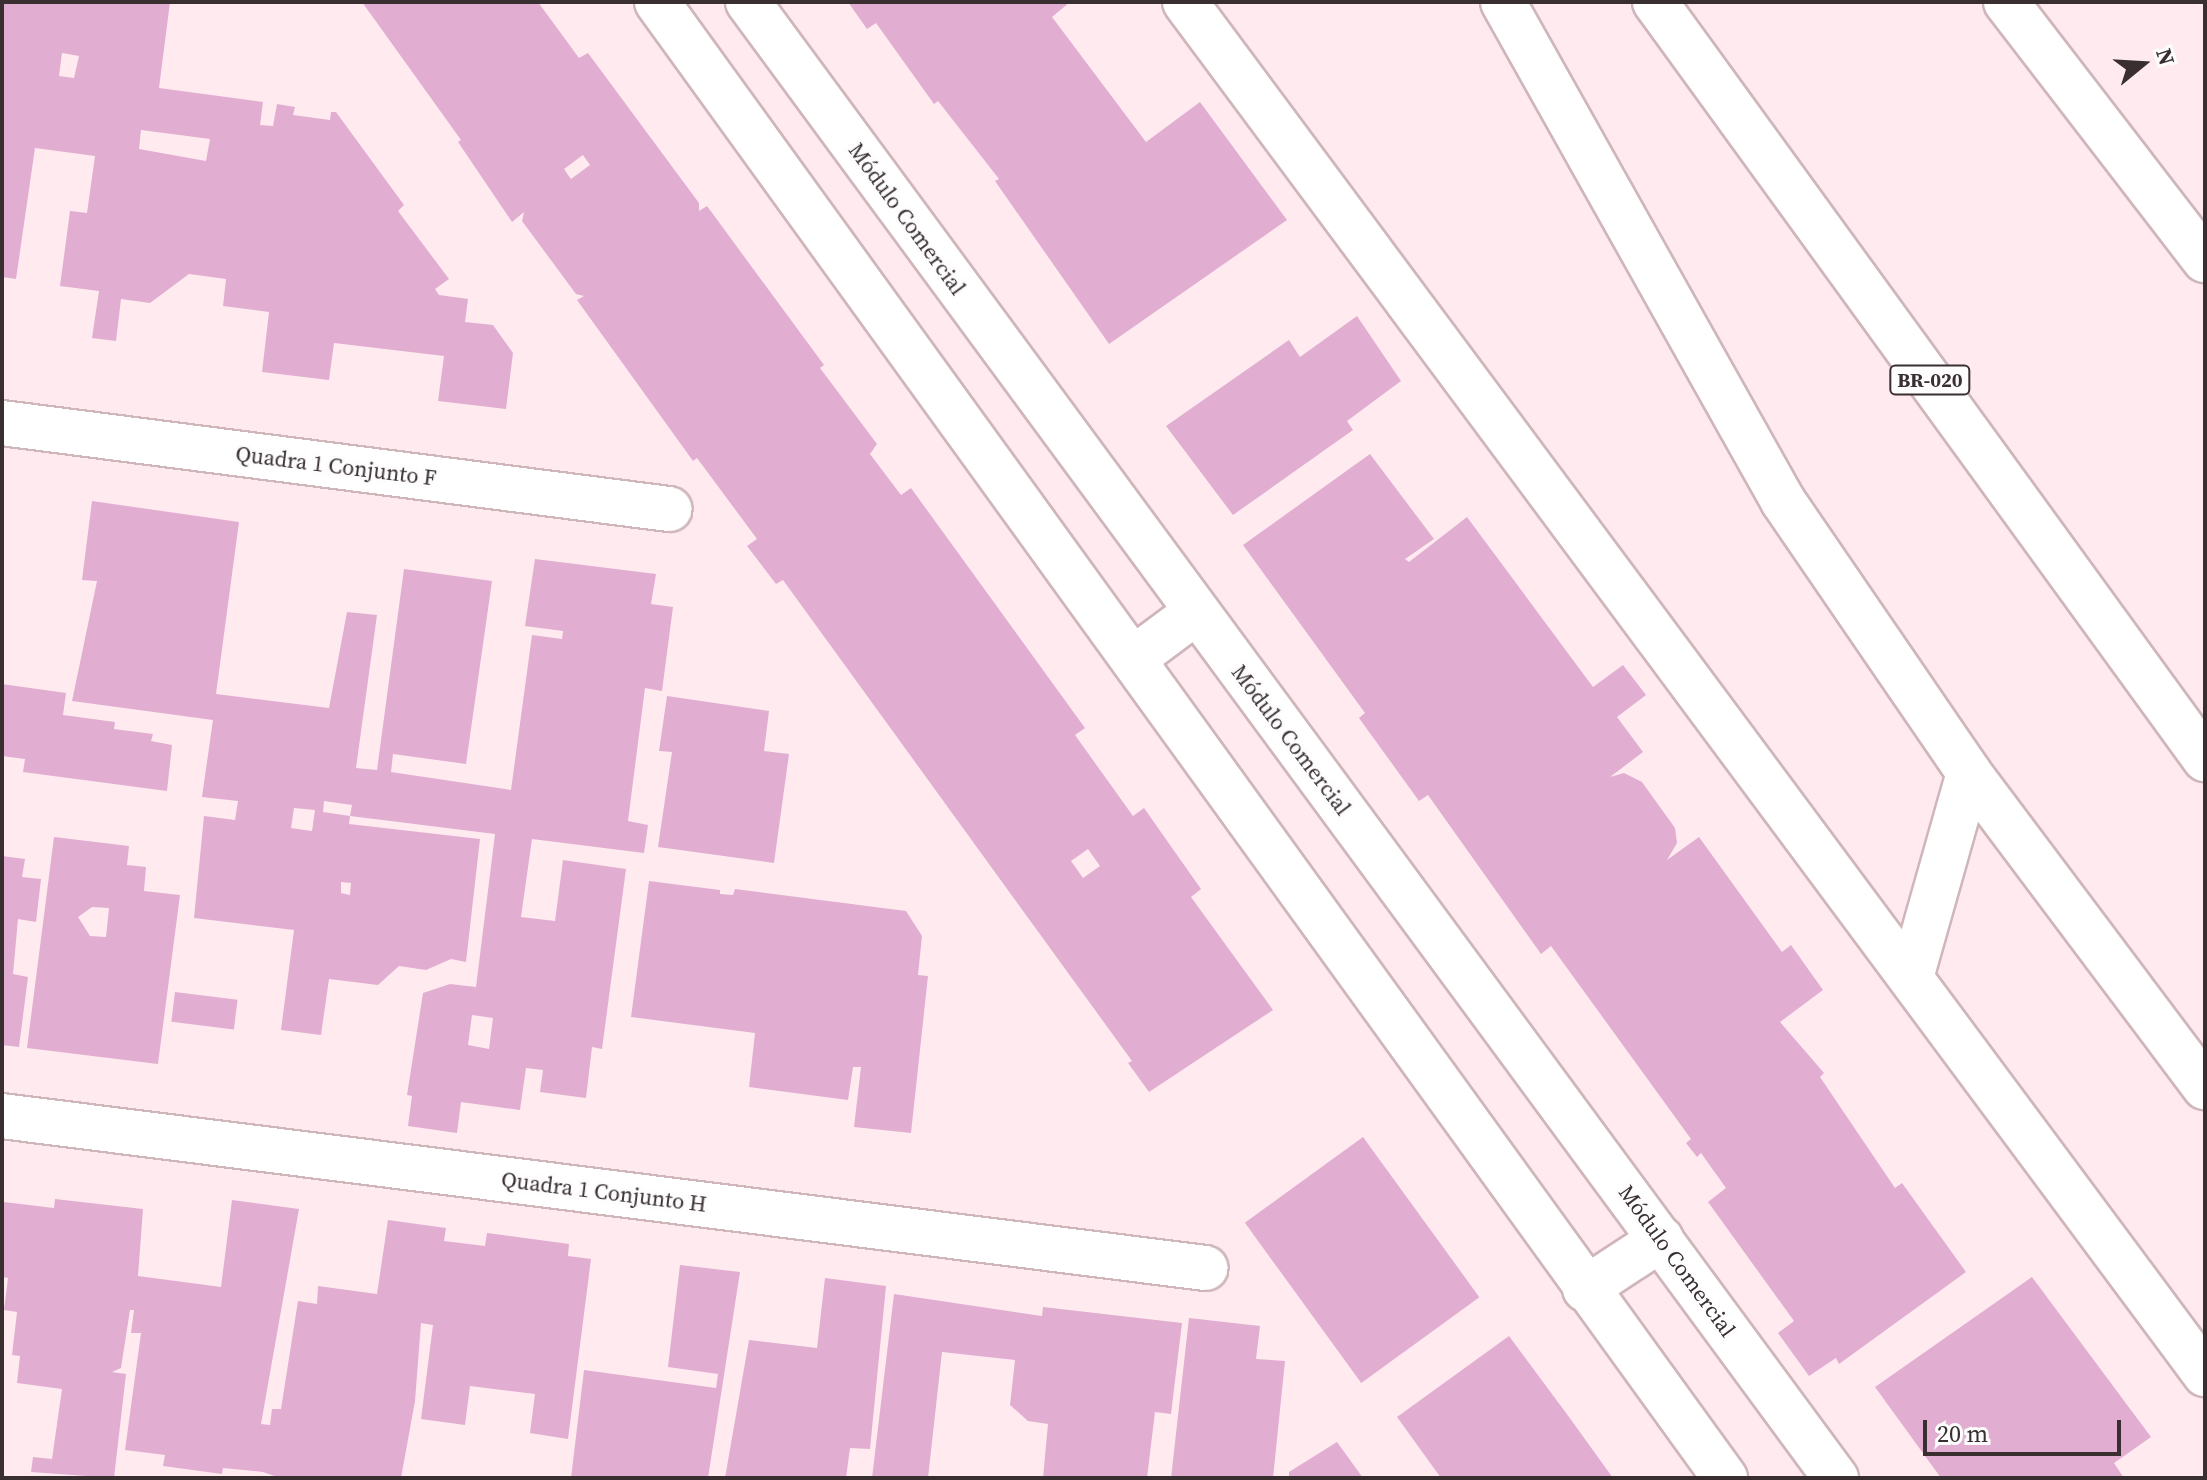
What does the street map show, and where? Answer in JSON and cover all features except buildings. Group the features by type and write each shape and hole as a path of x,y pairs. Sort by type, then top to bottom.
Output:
{"main road":[{"path":"657,2 1585,1289 1725,1478"},
{"name":"Módulo Comercial","path":"748,2 1836,1478"},
{"path":"1185,2 1912,974 2205,1374"},
{"path":"1503,2 1783,501 1969,773 2205,1087"},
{"name":"BR-020","path":"1655,2 2205,759"},
{"path":"2006,2 2205,260"},
{"name":"Quadra 1 Conjunto F","path":"2,423 669,509"},
{"path":"1133,659 1196,612"},
{"path":"1912,974 1969,773"},
{"name":"Quadra 1 Conjunto H","path":"2,1116 1205,1268"},
{"path":"1585,1289 1661,1239"}]}
